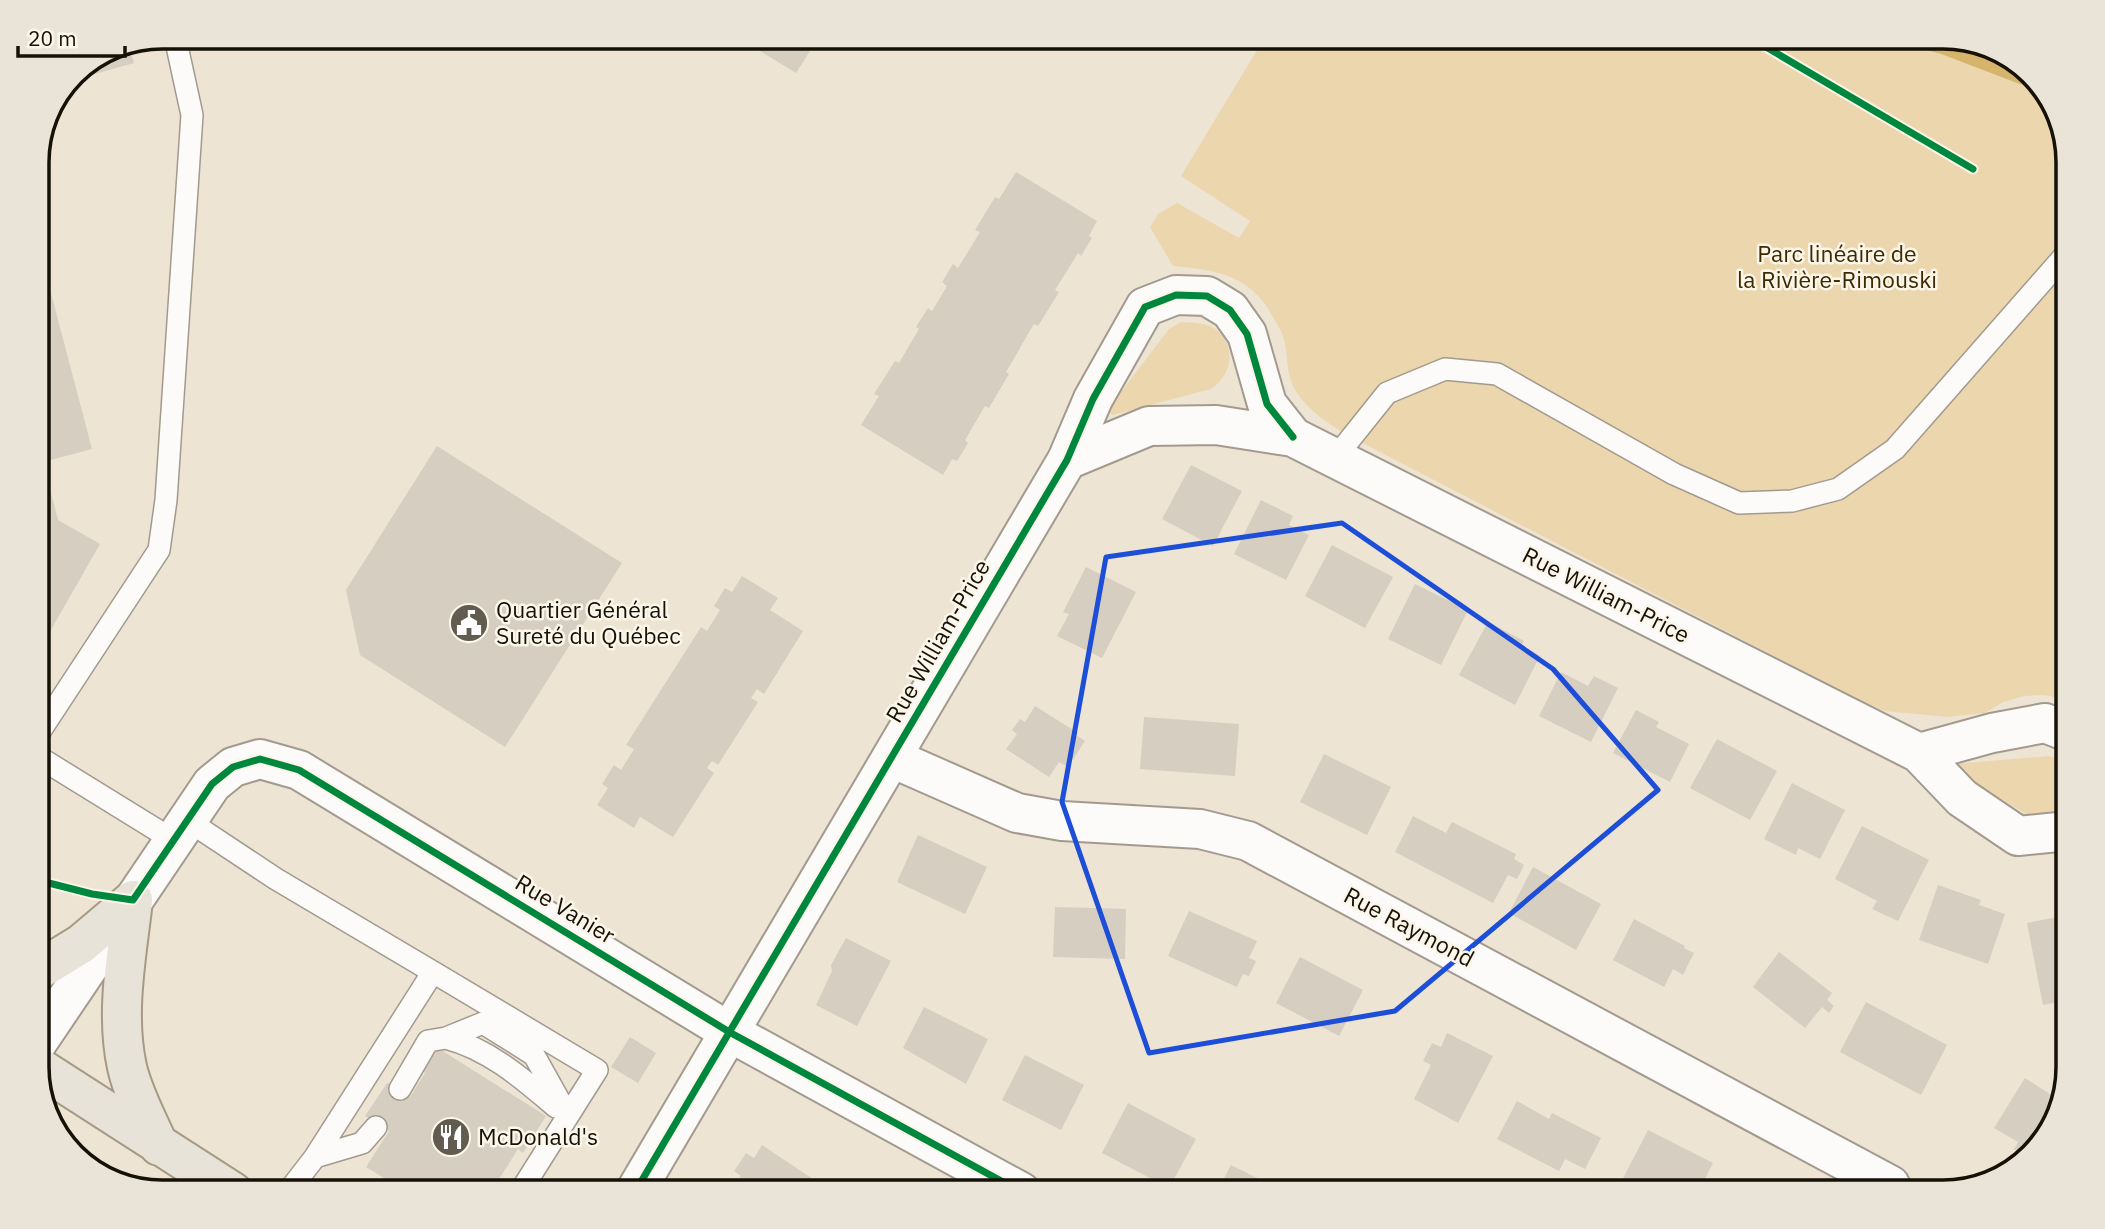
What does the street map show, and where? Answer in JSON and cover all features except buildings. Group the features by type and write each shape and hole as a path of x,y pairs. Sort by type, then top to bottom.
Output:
{"main road":[{"path":"49,964 81,944 133,900"},
{"path":"133,900 121,1033 127,1068 159,1146"},
{"path":"49,1074 214,1180"}],"street":[{"name":"Rue William-Price","path":"642,1180 1067,460 1093,398 1145,307 1176,295 1207,296 1230,310 1247,334 1267,404 1293,437"},
{"name":"Rue William-Price","path":"1067,460 1149,426 1216,425 1293,437 1919,753 1962,798 2018,836 2056,832"},
{"path":"1919,753 1992,733 2045,723 2056,728"},
{"name":"Rue Raymond","path":"892,758 1017,813 1062,821 1200,830 1248,841 1881,1180"},
{"name":"Rue Vanier","path":"49,1026 212,784 233,767 260,759 299,770 731,1033 999,1180"}],"lane":[{"path":"49,718 159,550 166,500 192,115 178,49"},
{"path":"1335,458 1387,393 1445,369 1497,374 1674,474 1740,503 1792,501 1838,489 1895,449 2056,266"},
{"path":"49,762 276,879 597,1070 528,1180"},
{"path":"297,1180 315,1157 433,972"},
{"path":"400,1089 428,1041 446,1038 483,1023 534,1055 568,1116"},
{"path":"315,1157 362,1143 376,1127"}],"highlighted area":[{"path":"1342,523 1553,669 1658,790 1395,1011 1149,1053 1062,802 1106,557"}],"green space":[{"name":"Parc linéaire de la Rivière-Rimouski","path":"1258,49 1922,49 2027,87 2037,99 2050,126 2056,155 2056,698 2024,696 2003,702 1985,713 1948,717 1885,711 1347,435 1320,417 1302,400 1289,373 1283,336 1264,303 1254,292 1231,277 1173,266 1150,227 1158,214 1177,203 1239,238 1250,221 1181,176"},
{"path":"1181,322 1206,325 1221,335 1229,351 1228,368 1224,376 1211,389 1112,415 1108,409 1169,329"},
{"path":"2049,756 2056,758 2056,811 2050,815 2030,816 1942,765"}],"shaded area":[{"path":"1922,49 1958,50 1986,58 2012,72 2027,87"}],"cycle path":[{"path":"1769,49 1973,169"},
{"path":"642,1180 1067,460 1093,399 1145,307 1176,295 1207,296 1230,310 1247,334 1267,404 1293,437"},
{"path":"49,883 92,894 133,900 212,784 233,767 260,759 299,770 731,1033 999,1180"}],"place":[{"name":"Quartier Général Sureté du Québec","path":"469,623"},
{"name":"McDonald's","path":"451,1137"}]}
